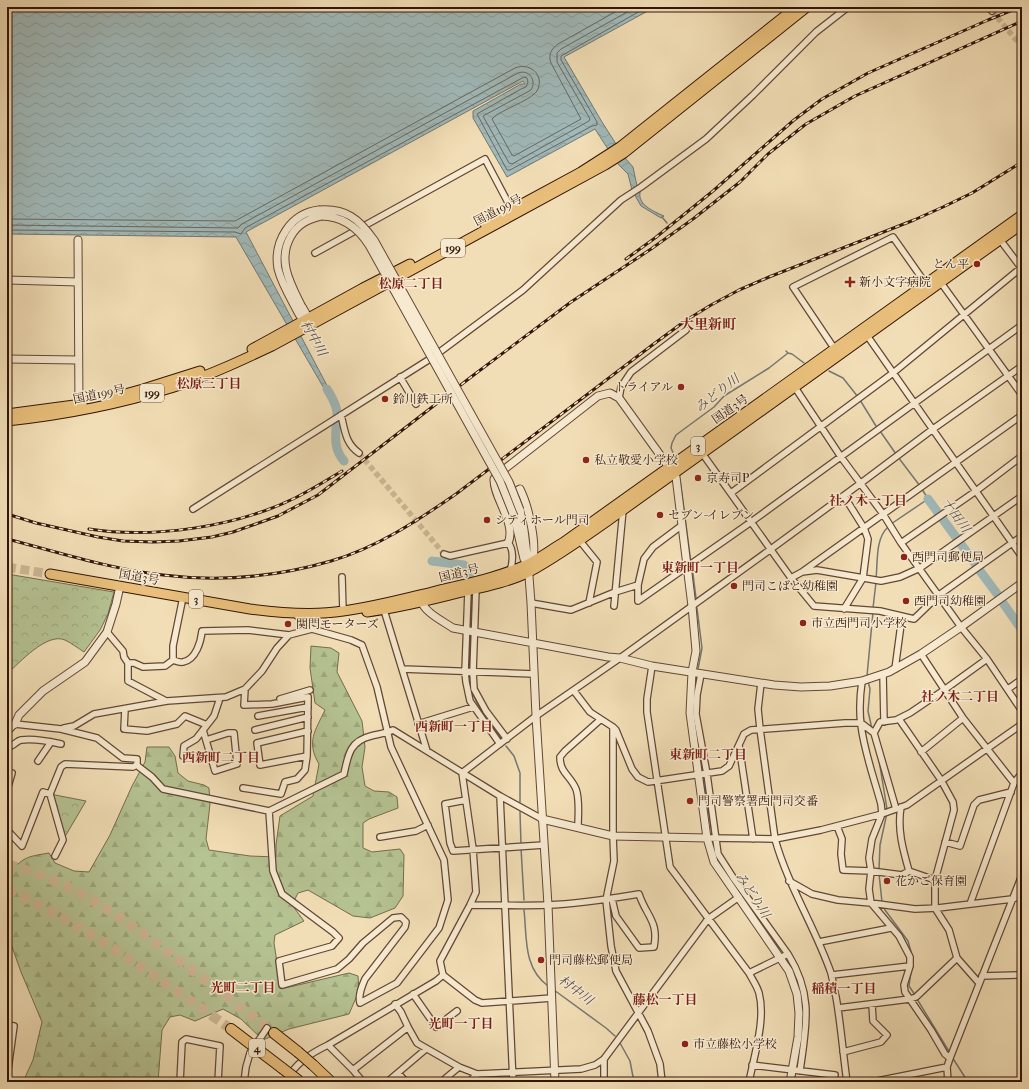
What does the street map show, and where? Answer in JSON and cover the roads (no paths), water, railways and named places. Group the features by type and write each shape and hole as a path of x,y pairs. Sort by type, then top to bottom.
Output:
{"highway":[{"name":"国道199号","path":"622,150 796,7"},
{"name":"国道199号","path":"7,420 35,418 79,408 105,399 143,389 235,357 286,334 603,163 622,150 807,7"},
{"name":"国道3号","path":"998,237 1022,215"},
{"name":"国道3号","path":"50,574 250,609 295,613 343,611 472,590 500,582 529,565 672,469 998,237 1022,224"},
{"name":"国道3号","path":"865,332 926,284 939,279"},
{"name":"国道3号","path":"343,611 359,613 384,610 529,565 580,541 623,510 672,469 702,453 792,384"},
{"name":"国道199号","path":"7,414 79,408"},
{"name":"4","path":"231,1029 299,1081"},
{"name":"4","path":"270,1030 298,1052 331,1082"}],"street":[{"path":"193,509 433,357 523,290 622,200 641,188 706,139 753,95 816,32 848,7"},
{"path":"315,253 484,159 513,212"},
{"path":"303,324 281,278 277,263 278,250 282,237 294,221 305,213 320,213 331,210 350,215 365,228 374,240 509,482 520,510 529,565 536,716 548,905 555,1082"},
{"path":"320,213 349,224 360,233 369,245 500,481 514,516 529,565"},
{"path":"837,352 793,287 893,237 926,284"},
{"path":"731,493 893,373 1022,268 998,237"},
{"path":"78,240 79,408"},
{"path":"939,279 1022,395"},
{"path":"7,280 78,282"},
{"path":"682,526 653,547 644,559 638,585 638,601 751,522 1022,325"},
{"path":"620,398 621,387 625,378 686,330"},
{"path":"865,332 1022,557"},
{"path":"7,359 78,360"},
{"path":"462,772 536,716 620,658 844,496 933,429 1022,366"},
{"path":"400,377 416,404"},
{"path":"792,384 841,457 883,514 901,543 987,659 1022,711"},
{"path":"510,571 512,557 511,547 508,542 510,538 509,530 494,479 497,475 598,396 610,393 620,398 672,469 676,477 696,651 692,672 690,713 698,774 711,838 718,854 734,879 788,954 799,976 804,991 806,1006 806,1030 800,1071"},
{"path":"341,415 351,448 359,453"},
{"path":"792,578 1022,415"},
{"path":"702,453 751,522 814,606 880,611 914,619 939,595 1022,536"},
{"path":"901,543 976,491 1022,456"},
{"path":"500,500 520,489 529,511 532,530 529,565"},
{"path":"844,496 864,528 868,539 863,578 844,608"},
{"path":"802,572 817,570 881,581 900,577 920,568 1022,496"},
{"path":"614,606 623,510"},
{"path":"580,541 597,562 589,603"},
{"path":"444,554 450,556 508,542"},
{"path":"342,577 343,611"},
{"path":"420,599 430,613 453,628 620,658 652,666 761,683 801,687 830,686 866,679 894,669 921,654 962,627 1022,583"},
{"path":"531,604 571,610 615,592 638,585"},
{"path":"7,732 15,724 19,715 43,691 85,662 107,632 120,586"},
{"path":"472,590 466,630 465,672 470,701 500,744"},
{"path":"472,590 474,689 479,699 507,739"},
{"path":"173,660 174,646 183,597"},
{"path":"384,610 427,751"},
{"path":"269,811 273,871 282,894 333,932 338,938 332,946 279,960 282,985 337,969 349,959 363,943 393,918 401,917 406,922 405,926 395,942 366,979 359,998 360,1002 397,983 439,928 448,900 444,860 391,747 377,687 362,645 351,640 312,629 295,613"},
{"path":"894,669 902,616"},
{"path":"128,663 134,663 143,667 165,666 173,660 183,662 192,658 201,639 202,631 248,630 289,635 312,629"},
{"path":"107,632 123,651 124,657 128,663 128,681 167,701"},
{"path":"61,729 74,726 94,714 167,701 226,697 245,689 262,671 277,648 289,635"},
{"path":"921,654 986,750 1014,783"},
{"path":"874,732 880,722 899,719 910,713 987,659"},
{"path":"652,666 647,699 647,712 670,867 708,920 749,973 758,992 761,1006 760,1028 749,1082"},
{"path":"402,669 534,674"},
{"path":"701,674 697,695 696,714 707,774 714,862 781,958 789,971 797,994 800,1013 798,1037 790,1082"},
{"path":"883,674 884,722"},
{"path":"866,679 860,706 861,723 863,739 881,804 882,814 872,839 869,858 871,871 869,889 871,903 899,936 910,957 910,966 904,985 905,992 931,1030 945,1054 950,1058"},
{"path":"1008,689 1022,679"},
{"path":"761,683 758,709 775,838 789,881 819,942 832,975 838,1008 847,1082"},
{"path":"243,788 281,794 285,782 297,779 305,770 308,731 308,697 265,704 244,705 245,689"},
{"path":"265,704 310,690"},
{"path":"574,690 590,712 616,730 632,769 638,777 648,782 722,771 729,766 744,734 751,730 861,723 874,732 899,808 899,820 904,852 909,871"},
{"path":"183,756 184,746 196,739 214,716 220,698"},
{"path":"258,716 308,706"},
{"path":"418,724 473,707"},
{"path":"125,709 124,729 146,731 177,724 185,716 205,728 215,771 237,764 234,733 228,733 206,740"},
{"path":"255,730 308,717"},
{"path":"921,752 963,718"},
{"path":"899,719 941,780 953,802 954,810 935,880 935,908 949,930 957,958 979,983"},
{"path":"578,827 576,791 570,778 563,772 560,764 560,756 600,720"},
{"path":"15,724 61,729 97,738 123,758 137,758 137,765 152,777 163,789 269,811 344,774 348,754 357,742 370,736 387,733 393,730 500,796 542,819 613,836 711,838 775,838 838,826 899,808 907,805 1022,724"},
{"path":"612,728 614,861 609,899 611,946 616,971 648,1031 660,1064 662,1082"},
{"path":"307,756 260,765 257,743 308,731"},
{"path":"7,748 10,748 19,740 37,739 61,744"},
{"path":"38,761 51,742"},
{"path":"739,743 753,838"},
{"path":"55,856 64,840 50,794 61,767 65,764 133,767 137,765"},
{"path":"462,772 473,849 476,892 440,961 442,975 475,1000 482,1003 552,995"},
{"path":"7,790 12,773"},
{"path":"970,904 1014,783 1022,773"},
{"path":"7,830 22,846 43,792 50,794"},
{"path":"945,842 960,846 974,805 979,800 1011,792"},
{"path":"500,796 513,1082"},
{"path":"466,800 445,804 450,843 453,851 544,845"},
{"path":"380,837 416,831 428,824"},
{"path":"838,826 842,839 841,854 843,870 871,871 902,875 909,871 935,880"},
{"path":"948,1082 947,1067 950,1058 1022,875"},
{"path":"789,881 812,894 838,900 915,909 1012,899 1022,896"},
{"path":"470,905 548,905 609,899 639,894 642,905 653,922 655,930 654,947 639,948 616,916 609,899"},
{"path":"395,1004 418,1043 459,1067 477,1074 581,1069 595,1065 604,1058 708,920 738,897"},
{"path":"819,942 891,928"},
{"path":"749,973 788,954"},
{"path":"838,1008 916,997 957,958"},
{"path":"832,975 910,966"},
{"path":"285,1082 294,1067 316,1051 436,981 442,975"},
{"path":"982,976 1022,975"},
{"path":"413,994 436,1027 457,1012"},
{"path":"843,1052 882,1042 887,1035 873,1021 872,1004"},
{"path":"7,1026 14,1026 9,1051 7,1077"},
{"path":"353,1070 408,1027"},
{"path":"244,1082 250,1053 259,1040 270,1030"},
{"path":"180,1082 182,1042 186,1039 220,1046 218,1082"},
{"path":"328,1045 363,1082"},
{"path":"387,1082 426,1049"},
{"path":"604,1058 604,1082"},
{"path":"752,1066 835,1075"},
{"path":"441,1082 459,1067"},
{"path":"872,1082 947,1067"},
{"path":"398,1073 406,1082"},
{"path":"470,1082 477,1074"}],"water":[{"path":"7,7 655,7 564,57 602,122 625,158 633,167 637,186 641,189 640,194 643,203 650,209 664,216 661,218 641,206 632,190 628,174 617,163 595,129 507,177 473,118 473,111 521,84 525,84 523,81 246,232 333,398 329,397 236,237 7,234"}],"waterway":[{"path":"662,217 667,223"},
{"path":"786,351 804,363"},
{"name":"みどり川","path":"674,455 671,448 676,435 714,407 724,396 769,368 788,353"},
{"path":"829,371 843,378 858,397"},
{"name":"村中川","path":"327,389 337,412 336,444 337,450 344,461"},
{"path":"860,400 876,426"},
{"path":"880,431 896,454"},
{"path":"898,457 920,486"},
{"name":"みどり川","path":"680,479 691,563"},
{"path":"891,524 928,499 922,489"},
{"name":"十田川","path":"928,499 977,566"},
{"path":"876,578 879,544 888,527"},
{"name":"村中川","path":"432,561 464,565 467,568 469,575"},
{"name":"みどり川","path":"692,566 696,598"},
{"name":"十田川","path":"980,571 998,595"},
{"path":"873,608 876,582"},
{"name":"村中川","path":"471,626 472,596"},
{"name":"十田川","path":"1003,603 1022,630"},
{"name":"みどり川","path":"697,608 702,648 698,669"},
{"path":"867,676 873,612"},
{"name":"村中川","path":"469,668 471,636"},
{"name":"村中川","path":"469,673 472,692 480,709 502,740"},
{"name":"みどり川","path":"695,690 697,678"},
{"path":"868,681 870,689 868,711 872,729"},
{"name":"みどり川","path":"697,738 702,769"},
{"name":"村中川","path":"506,746 514,756 520,773 520,802"},
{"path":"879,760 887,809"},
{"name":"みどり川","path":"703,778 712,834"},
{"name":"村中川","path":"520,812 521,845"},
{"path":"879,870 880,845 887,813"},
{"name":"みどり川","path":"713,843 715,853"},
{"name":"村中川","path":"521,848 524,900"},
{"path":"879,874 882,902"},
{"name":"みどり川","path":"742,895 769,936 784,953"},
{"path":"883,906 908,941 912,955"},
{"name":"村中川","path":"524,910 526,941 530,961 540,979 548,986"},
{"name":"みどり川","path":"787,959 795,973"},
{"path":"911,971 909,986 915,995"},
{"name":"村中川","path":"554,990 615,1036"},
{"path":"917,999 950,1053"},
{"name":"みどり川","path":"802,1017 804,1009"},
{"name":"村中川","path":"620,1043 630,1061 634,1082"},
{"path":"952,1057 968,1082"},
{"name":"みどり川","path":"794,1082 795,1075"}],"tunnel":[{"path":"992,11 1022,47"},
{"path":"359,453 444,554"},
{"path":"7,567 50,574"},
{"path":"7,864 65,885 109,911 184,964 274,1033"},
{"path":"7,889 66,919 94,936 150,972 231,1029"}],"railway":[{"path":"626,259 655,238 713,191 794,120 822,99 868,73 1020,7"},
{"path":"7,514 36,523 98,537 123,541 153,542 212,537 233,532 278,516 318,495 571,302 693,219 740,182 768,154 806,124 855,96 1022,21"},
{"path":"7,539 123,569 163,575 205,578 247,577 289,571 331,561 348,555 364,549 396,533 456,494 651,346 685,321 711,305 739,290 769,277 914,220 943,207 972,193 1022,162"},
{"path":"89,529 114,532 167,531 221,523 272,508 301,495 342,471"}],"place":[{"name":"とん平","path":"977,264"},
{"name":"新小文字病院","path":"850,282"},
{"name":"トライアル","path":"681,387"},
{"name":"鈴川鉄工所","path":"385,399"},
{"name":"私立敬愛小学校","path":"586,460"},
{"name":"京寿司P","path":"698,478"},
{"name":"セブン-イレブン","path":"660,515"},
{"name":"シティホール門司","path":"487,520"},
{"name":"西門司郵便局","path":"904,557"},
{"name":"門司こばと幼稚園","path":"734,586"},
{"name":"西門司幼稚園","path":"906,601"},
{"name":"市立西門司小学校","path":"803,623"},
{"name":"関門モーターズ","path":"288,624"},
{"name":"門司警察署西門司交番","path":"690,801"},
{"name":"花かご保育園","path":"887,881"},
{"name":"門司藤松郵便局","path":"541,960"},
{"name":"市立藤松小学校","path":"685,1044"}],"district":[{"name":"松原二丁目","path":"411,283"},
{"name":"大里新町","path":"708,324"},
{"name":"松原三丁目","path":"209,383"},
{"name":"社ノ木一丁目","path":"868,500"},
{"name":"東新町一丁目","path":"700,567"},
{"name":"社ノ木二丁目","path":"960,696"},
{"name":"西新町一丁目","path":"454,726"},
{"name":"東新町二丁目","path":"708,754"},
{"name":"西新町二丁目","path":"221,757"},
{"name":"光町二丁目","path":"243,987"},
{"name":"稲積一丁目","path":"844,988"},
{"name":"藤松一丁目","path":"665,999"},
{"name":"光町一丁目","path":"461,1023"}]}
